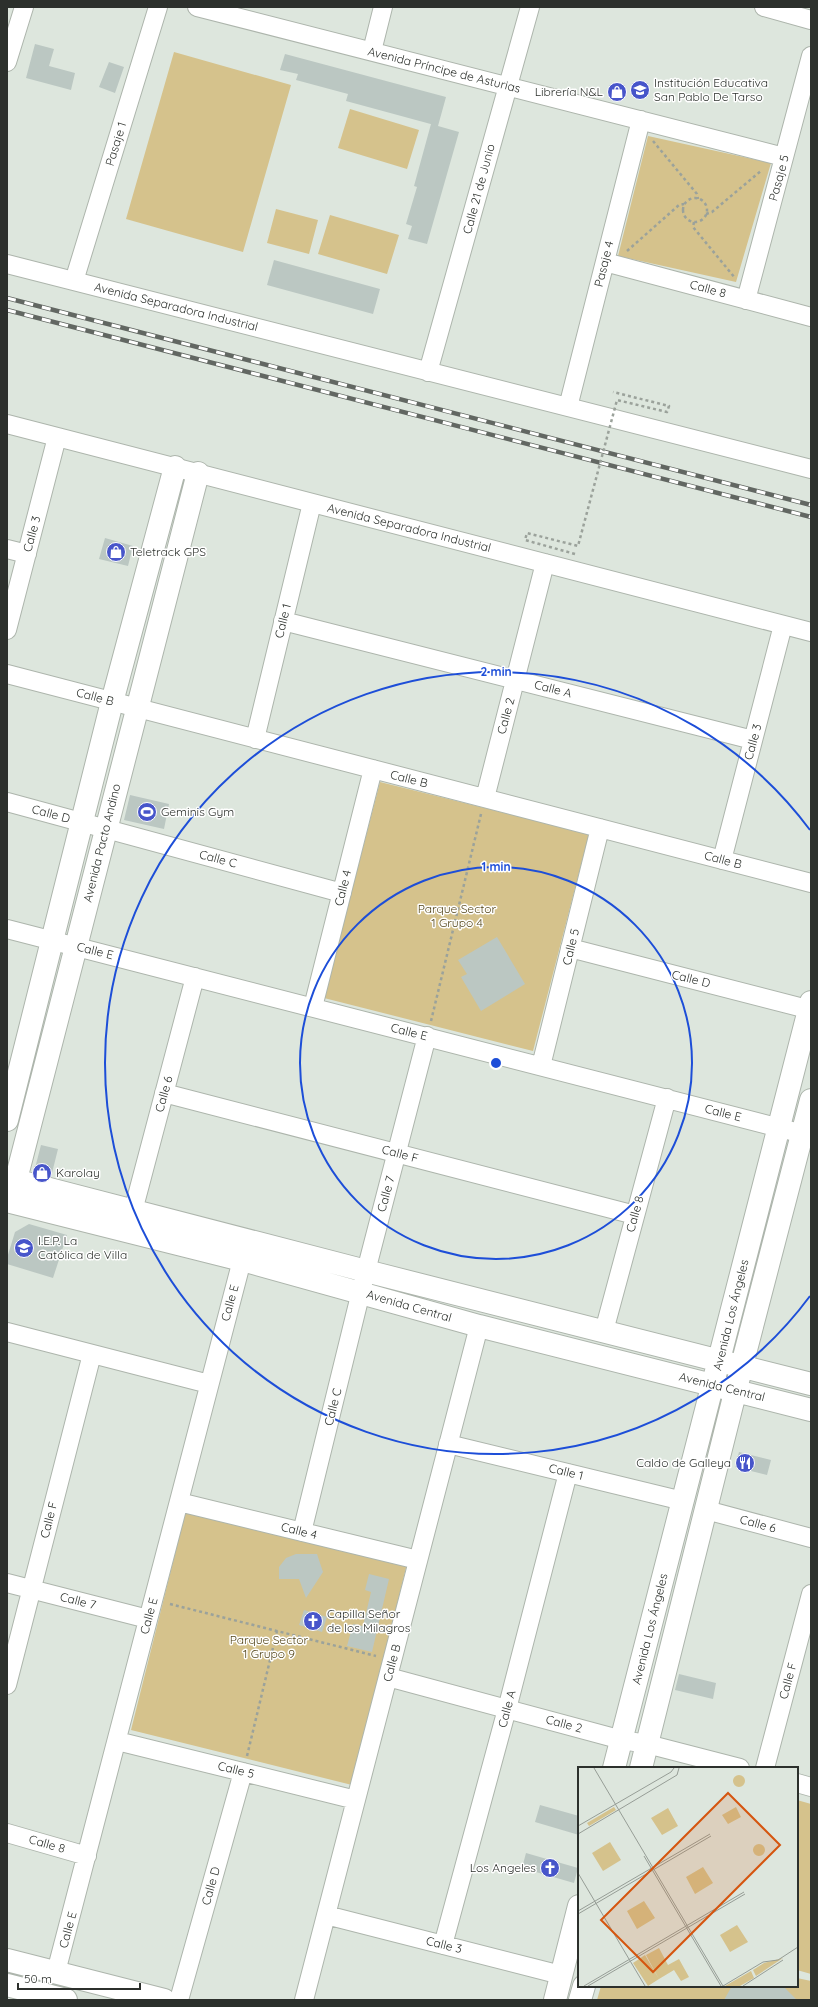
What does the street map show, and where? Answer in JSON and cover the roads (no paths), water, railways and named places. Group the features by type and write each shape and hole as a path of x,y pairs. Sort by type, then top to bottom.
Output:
{"street":[{"path":"7,62 24,7"},
{"name":"Pasaje 1","path":"74,281 158,7"},
{"name":"Avenida Príncipe de Asturias","path":"197,7 243,13 372,51 784,157"},
{"path":"372,51 383,7"},
{"name":"Calle 21 de Junio","path":"428,372 530,7"},
{"path":"764,7 811,20"},
{"name":"Pasaje 5","path":"746,300 811,56"},
{"name":"Pasaje 4","path":"568,407 641,120"},
{"name":"Calle 8","path":"605,262 811,317"},
{"name":"Avenida Separadora Industrial","path":"7,264 811,469"},
{"name":"Avenida Separadora Industrial","path":"7,424 811,632"},
{"name":"Calle 3","path":"7,630 57,437"},
{"name":"Avenida Pacto Andino","path":"8,1205 11,1179 76,946 112,702 175,467"},
{"name":"Avenida Pacto Andino","path":"7,1120 52,940 137,708 198,473"},
{"name":"Calle 1","path":"254,738 312,503"},
{"path":"7,549 27,554"},
{"name":"Calle 2","path":"484,798 545,563"},
{"name":"Calle A","path":"283,621 753,740"},
{"name":"Calle 3","path":"722,860 783,625"},
{"name":"Calle B","path":"7,674 811,883"},
{"name":"Calle 4","path":"313,1007 373,770"},
{"name":"Calle D","path":"7,802 94,825"},
{"name":"Calle C","path":"94,825 342,893"},
{"name":"Calle 5","path":"541,1066 600,828"},
{"name":"Calle E","path":"7,929 313,1007 430,1026 541,1066 807,1135"},
{"name":"Calle D","path":"570,948 810,1008"},
{"name":"Calle 6","path":"133,1211 195,977"},
{"name":"Avenida Los Ángeles","path":"614,1767 810,1008"},
{"name":"Calle 7","path":"363,1282 430,1026"},
{"name":"Calle F","path":"164,1093 635,1215"},
{"name":"Calle 8","path":"604,1331 667,1098"},
{"name":"Avenida Los Ángeles","path":"641,1767 742,1365 807,1135 811,1100"},
{"name":"Avenida Central","path":"11,1179 133,1211 363,1282 479,1326 811,1410"},
{"name":"Avenida Central","path":"8,1205 242,1260 363,1282 604,1331 742,1365 811,1384"},
{"name":"Calle E","path":"56,1972 242,1260"},
{"name":"Calle C","path":"302,1532 363,1282"},
{"name":"Calle B","path":"304,2000 479,1326"},
{"path":"7,1332 209,1384"},
{"name":"Calle F","path":"7,1685 92,1354"},
{"name":"Calle 1","path":"448,1444 683,1501"},
{"name":"Calle A","path":"443,1945 507,1709 568,1473"},
{"name":"Calle 4","path":"179,1502 418,1560"},
{"name":"Calle 6","path":"706,1510 811,1538"},
{"name":"Calle 7","path":"7,1583 148,1619"},
{"name":"Calle F","path":"765,1767 811,1594"},
{"name":"Calle 2","path":"390,1668 507,1709 622,1740 647,1744 736,1767"},
{"name":"Calle 5","path":"117,1740 246,1761 356,1800"},
{"name":"Calle D","path":"179,2000 246,1761"},
{"path":"798,1783 811,1787"},
{"name":"Calle 8","path":"7,1833 87,1856"},
{"path":"555,2000 578,1910"},
{"name":"Calle 3","path":"326,1915 561,1975"},
{"path":"7,1960 164,2000"},
{"path":"7,1985 66,2000"},
{"path":"580,2000 584,1987"}],"railway":[{"path":"7,298 811,505"},
{"path":"7,310 811,517"}],"place":[{"name":"Institución Educativa San Pablo De Tarso","path":"640,90"},
{"name":"Librería N&L","path":"617,92"},
{"name":"Teletrack GPS","path":"116,552"},
{"name":"Geminis Gym","path":"147,812"},
{"name":"Karolay","path":"42,1173"},
{"name":"I.E.P. La Católica de Villa","path":"24,1248"},
{"name":"Caldo de Galleya","path":"745,1463"},
{"name":"Capilla Señor de los Milagros","path":"313,1621"},
{"name":"Los Angeles","path":"550,1868"}],"park label":[{"name":"Parque Sector 1 Grupo 4","path":"457,916"},
{"name":"Parque Sector 1 Grupo 9","path":"269,1647"}]}
